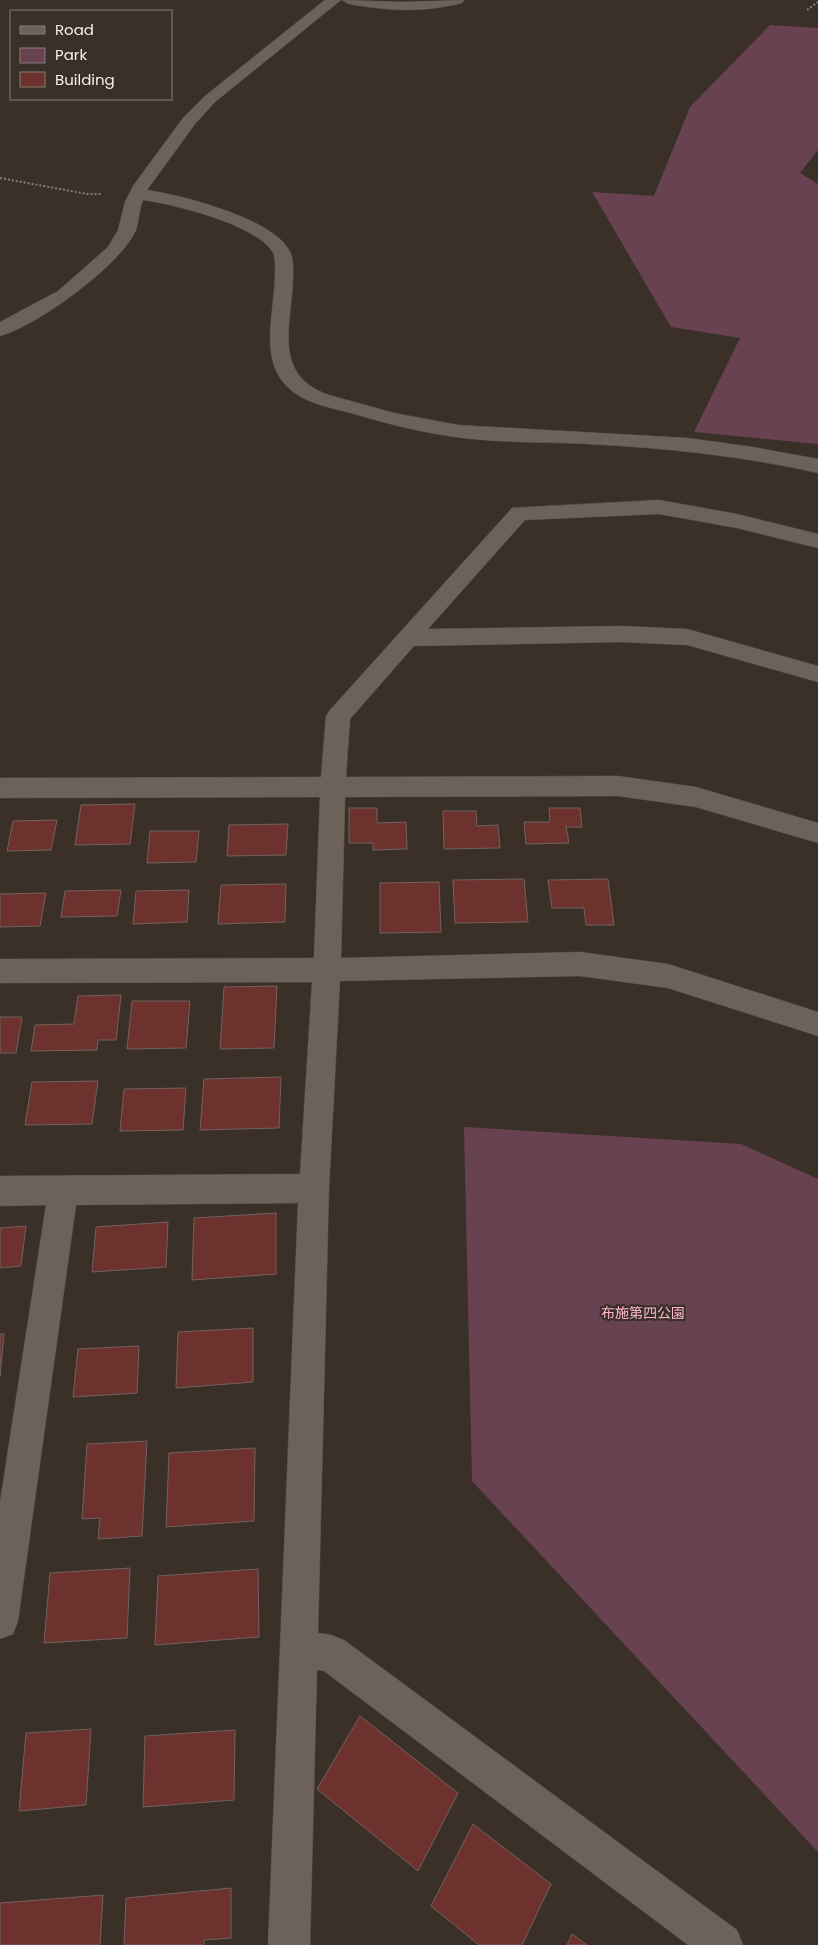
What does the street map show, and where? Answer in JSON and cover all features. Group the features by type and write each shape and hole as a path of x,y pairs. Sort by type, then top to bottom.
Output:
{"street":[{"path":"0,330 64,295 114,250 127,230 133,202 189,121 210,99 334,0"},
{"path":"349,0 407,8 429,7 457,0"},
{"path":"138,194 160,196 234,220 272,240 280,249 284,263 285,293 278,326 279,358 286,376 308,394 423,426 476,433 555,436 730,449 818,466"},
{"path":"289,1945 314,1188 327,970 333,787 338,716 519,513 659,507 738,521 818,541"},
{"path":"408,638 621,634 687,637 818,674"},
{"path":"0,788 618,786 696,797 818,833"},
{"path":"0,971 327,970 580,964 668,976 818,1024"},
{"path":"0,1191 314,1188"},
{"path":"0,1622 63,1191"},
{"path":"299,1650 331,1653 722,1945"}],"path":[{"path":"807,10 818,2"},
{"path":"0,178 87,194 138,194"}],"green space":[{"path":"770,25 818,28 818,150 800,173 818,184 818,444 694,432 740,338 671,327 592,192 654,196 690,107"},
{"name":"布施第四公園","path":"464,1127 741,1144 818,1179 818,1852 472,1481"}],"building":[{"path":"135,804 130,844 75,845 81,805"},
{"path":"349,808 377,808 377,823 406,822 407,849 373,850 373,843 349,843"},
{"path":"549,808 580,808 582,827 566,827 569,843 526,844 524,822 550,822"},
{"path":"443,811 476,811 477,826 498,825 500,848 444,849"},
{"path":"57,820 51,850 7,851 13,821"},
{"path":"288,824 286,855 227,856 229,825"},
{"path":"150,831 199,831 196,862 147,863"},
{"path":"524,879 528,922 455,923 453,880"},
{"path":"608,879 614,925 586,925 584,908 552,908 548,880"},
{"path":"439,882 441,932 380,933 380,883"},
{"path":"286,884 285,922 218,924 221,885"},
{"path":"121,890 117,916 61,917 65,891"},
{"path":"189,890 187,922 133,924 136,891"},
{"path":"46,893 40,926 0,927 0,894"},
{"path":"277,986 274,1048 220,1049 224,987"},
{"path":"121,995 116,1040 98,1040 97,1050 31,1051 35,1025 74,1024 78,996"},
{"path":"132,1001 190,1001 186,1048 127,1049"},
{"path":"0,1017 22,1017 16,1053 0,1053"},
{"path":"281,1077 279,1128 200,1130 204,1079"},
{"path":"98,1081 92,1124 25,1125 32,1082"},
{"path":"186,1088 183,1130 120,1131 124,1089"},
{"path":"276,1213 276,1274 192,1280 194,1218"},
{"path":"168,1222 166,1267 92,1272 96,1227"},
{"path":"26,1226 21,1266 0,1268 0,1228"},
{"path":"253,1328 253,1382 176,1388 178,1332"},
{"path":"0,1334 4,1334 0,1376"},
{"path":"139,1346 137,1393 73,1397 78,1349"},
{"path":"147,1441 142,1536 98,1539 100,1518 82,1519 87,1444"},
{"path":"255,1448 254,1521 166,1527 169,1453"},
{"path":"130,1568 127,1638 44,1643 50,1573"},
{"path":"258,1569 259,1637 155,1645 158,1576"},
{"path":"360,1716 458,1793 418,1871 317,1789"},
{"path":"91,1729 86,1805 19,1811 26,1733"},
{"path":"235,1730 234,1800 143,1807 145,1736"},
{"path":"473,1824 551,1884 522,1945 479,1945 431,1906"},
{"path":"231,1888 231,1938 204,1940 204,1945 124,1945 126,1898"},
{"path":"103,1895 100,1945 0,1945 0,1903"},
{"path":"572,1934 587,1945 567,1945"}]}
